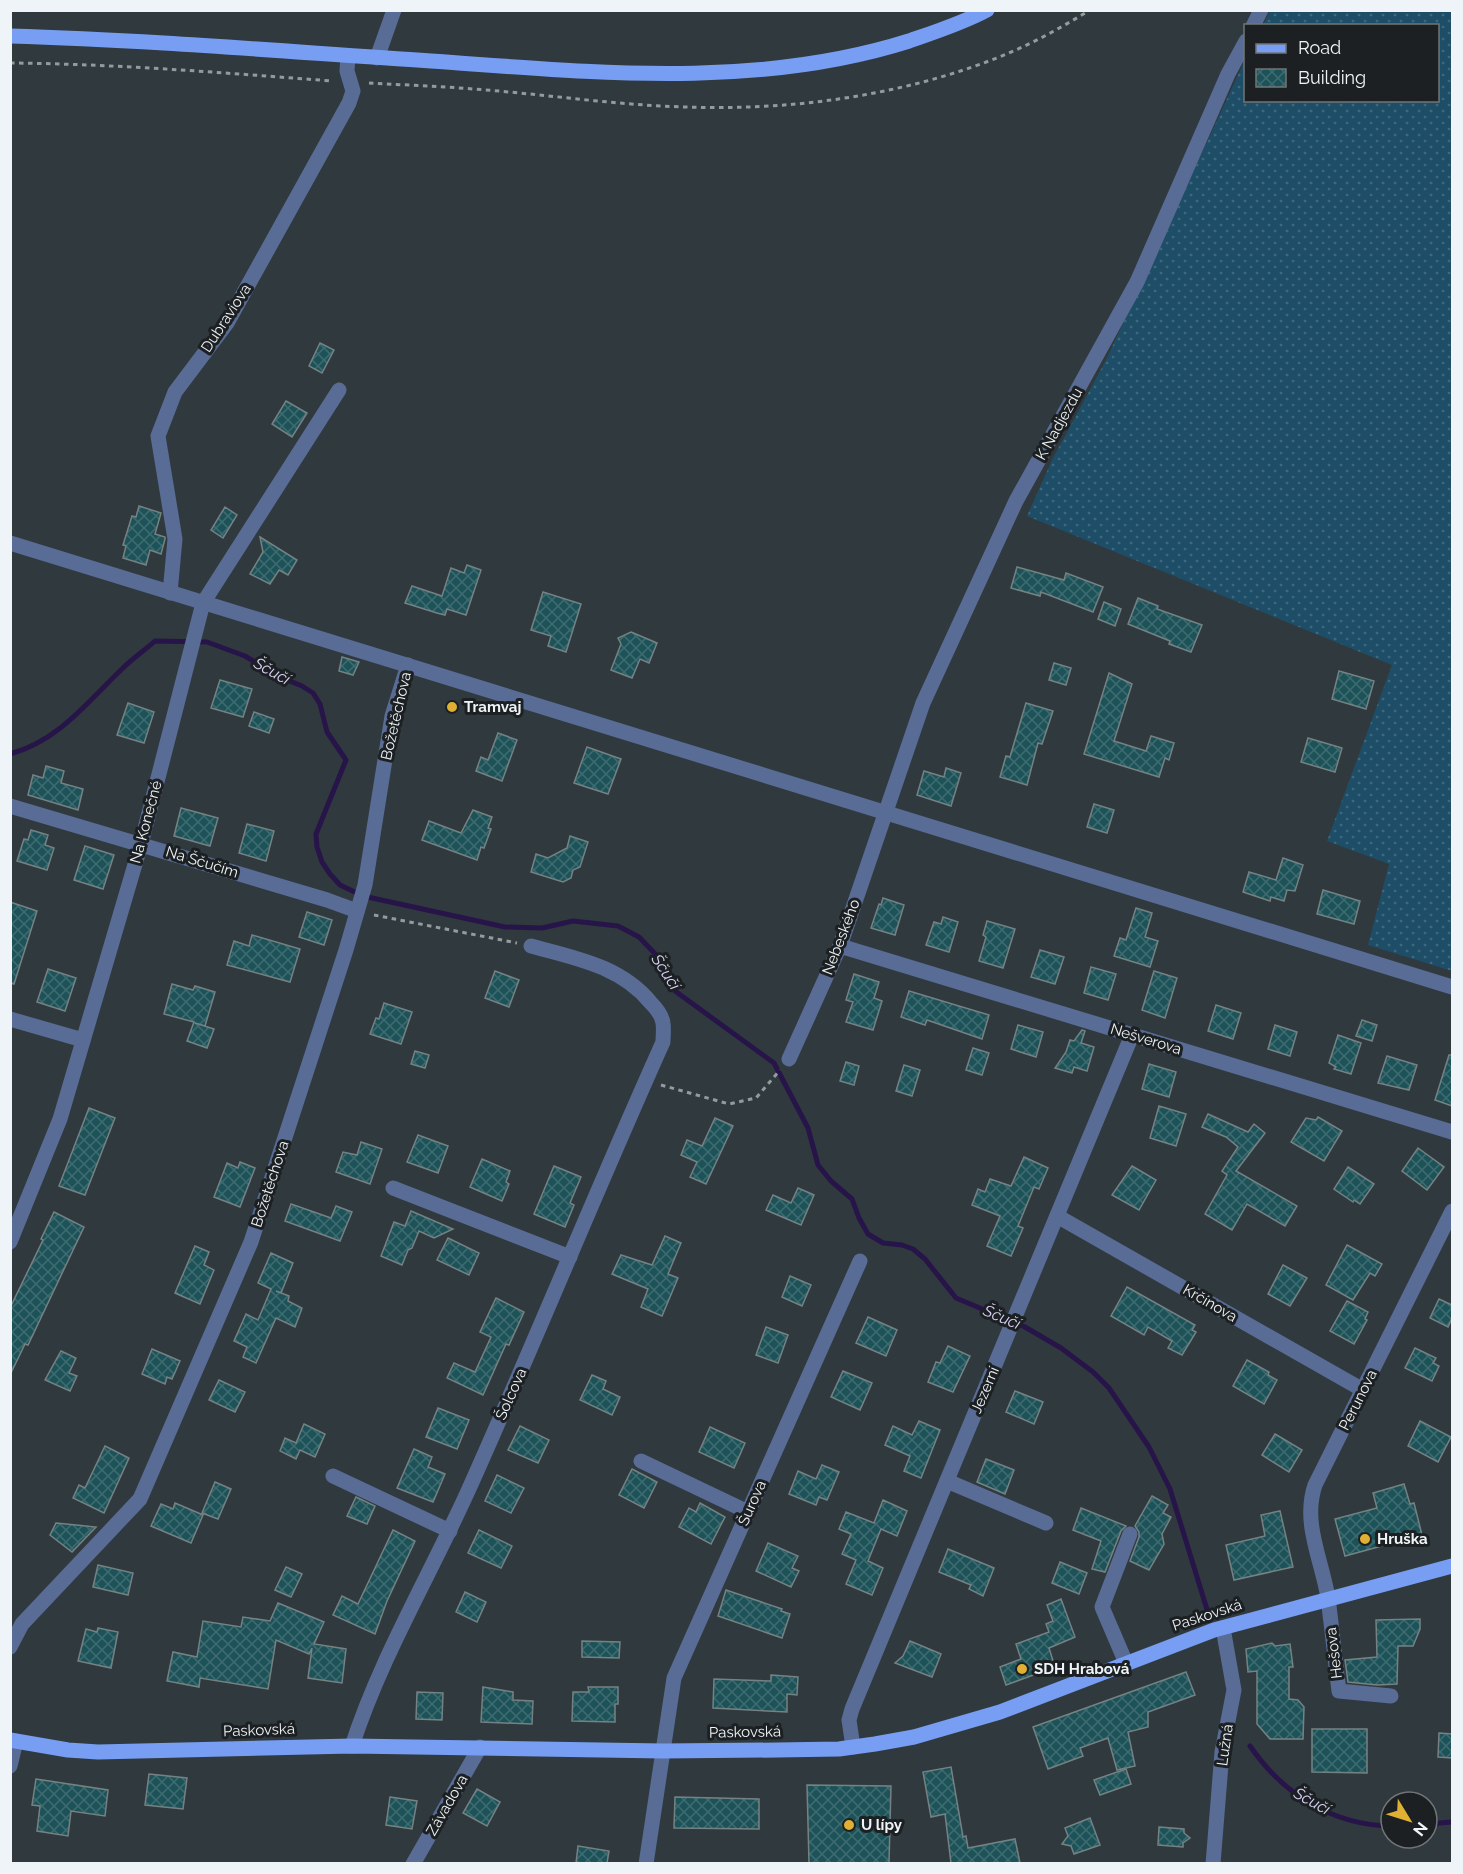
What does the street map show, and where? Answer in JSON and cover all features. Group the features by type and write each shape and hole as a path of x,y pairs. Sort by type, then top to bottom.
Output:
{"main road":[{"path":"10,36 650,73 713,74 823,63 879,50 930,34 987,10"},
{"name":"Paskovská","path":"13,1741 68,1750 98,1752 352,1746 663,1751 853,1747 914,1737 970,1721 1011,1708 1223,1628 1452,1566"}],"street":[{"path":"377,58 394,10"},
{"path":"1254,24 1261,10"},
{"name":"K Nadjezdu","path":"885,813 923,703 1012,510 1137,282 1228,74 1244,43"},
{"name":"Dubraviova","path":"170,593 175,539 158,436 175,392 227,323 349,103 353,91 347,71 348,56"},
{"name":"Na Konečné","path":"10,1242 60,1119 141,844 203,603 339,390"},
{"path":"10,543 1452,987"},
{"name":"Božetěchova","path":"10,1647 22,1624 140,1498 251,1242 358,910 392,716 408,665"},
{"name":"Na Ščučím","path":"10,806 358,910"},
{"name":"Nebeského","path":"789,1059 840,946 885,813"},
{"path":"531,946 599,965 620,975 640,989 656,1008 663,1022 663,1042 645,1080"},
{"name":"Nešverova","path":"840,946 1452,1132"},
{"path":"10,1019 83,1040"},
{"name":"Jezerní","path":"853,1747 849,1720 852,1709 1132,1035"},
{"name":"Šolcova","path":"352,1746 365,1706 450,1531 645,1080"},
{"path":"393,1188 570,1257"},
{"name":"Perunova","path":"1328,1599 1310,1527 1310,1499 1452,1211"},
{"name":"Krčínova","path":"1057,1216 1363,1390"},
{"name":"Šurova","path":"663,1751 674,1678 861,1261"},
{"path":"641,1461 748,1512"},
{"path":"333,1476 450,1531"},
{"path":"947,1481 1046,1522"},
{"path":"1126,1663 1102,1607 1130,1534"},
{"name":"Hešova","path":"1328,1599 1339,1691 1391,1696"},
{"name":"Lužná","path":"1213,1863 1222,1752 1234,1690 1223,1628"},
{"path":"10,1766 13,1741"},
{"name":"Závadova","path":"413,1863 480,1747"},
{"path":"646,1863 663,1751"}],"path":[{"path":"358,910 531,946"},
{"path":"645,1080 729,1104 756,1098 772,1079"}],"shaded area":[{"path":"1270,11 1452,11 1452,971 1368,945 1389,864 1327,841 1392,665 1027,516 1053,458 1106,360 1244,62 1244,102 1439,102 1439,24 1264,24"}],"building":[{"path":"320,343 334,350 322,373 309,366"},
{"path":"286,401 307,413 292,437 272,424"},
{"path":"139,506 161,513 155,534 165,537 161,554 150,550 146,565 123,558 126,546 123,545 132,516 136,517"},
{"path":"225,507 237,515 223,538 211,530"},
{"path":"260,537 297,560 288,575 279,570 270,584 250,574 263,552"},
{"path":"467,565 481,570 466,615 447,609 445,615 405,603 412,586 442,596 451,568 464,573"},
{"path":"1017,567 1064,580 1066,573 1103,587 1093,612 1041,592 1040,596 1011,588"},
{"path":"543,592 581,604 566,652 548,646 551,636 531,630"},
{"path":"1138,598 1158,606 1157,609 1202,625 1191,652 1128,624"},
{"path":"1104,602 1121,609 1115,626 1098,619"},
{"path":"631,632 657,643 649,663 640,659 632,678 611,670 621,644 618,638"},
{"path":"342,657 359,662 353,675 339,671"},
{"path":"1054,663 1071,668 1066,685 1049,680"},
{"path":"1339,671 1374,681 1366,709 1332,699"},
{"path":"1109,673 1132,684 1114,741 1146,751 1151,736 1174,743 1169,760 1165,758 1159,777 1084,754"},
{"path":"220,680 252,689 243,717 211,708"},
{"path":"128,703 154,712 144,743 117,735"},
{"path":"1026,703 1053,711 1042,744 1038,743 1027,785 1000,777 1006,756 1010,757"},
{"path":"254,712 274,719 269,733 249,726"},
{"path":"498,733 517,740 502,781 476,771 481,757 488,760"},
{"path":"1308,738 1342,748 1335,772 1301,762"},
{"path":"587,747 621,759 608,794 574,783"},
{"path":"46,766 64,771 61,783 83,789 78,810 28,795 33,775 43,778"},
{"path":"946,768 961,773 951,806 917,795 924,771 944,777"},
{"path":"1094,804 1114,810 1107,833 1087,827"},
{"path":"181,808 218,818 210,846 174,836"},
{"path":"473,810 492,817 488,828 491,829 477,860 422,840 429,821 461,833"},
{"path":"247,824 274,831 266,861 239,853"},
{"path":"31,830 48,835 45,845 54,848 47,870 17,861 24,839 28,840"},
{"path":"570,836 588,842 580,867 573,870 571,878 563,882 531,872 536,854 548,858 567,848"},
{"path":"85,846 114,855 103,889 74,880"},
{"path":"1283,858 1303,865 1295,891 1287,890 1284,901 1271,897 1270,901 1243,892 1249,872 1276,880"},
{"path":"1323,890 1360,901 1354,924 1317,914"},
{"path":"883,898 904,905 895,935 871,928"},
{"path":"10,902 37,911 14,984 10,983"},
{"path":"1136,908 1152,913 1145,937 1158,941 1150,967 1114,956 1120,938 1126,940"},
{"path":"307,912 332,920 324,945 299,937"},
{"path":"943,917 958,922 949,952 926,945 934,922 941,924"},
{"path":"987,921 1015,929 1003,968 979,961 986,937 983,935"},
{"path":"252,935 300,949 290,982 227,965 234,941 249,946"},
{"path":"1040,950 1064,957 1055,984 1031,977"},
{"path":"1091,967 1116,974 1108,1000 1084,993"},
{"path":"48,969 76,978 65,1011 37,1002"},
{"path":"495,971 519,980 509,1007 485,998"},
{"path":"1154,971 1177,978 1165,1018 1142,1010"},
{"path":"854,974 879,982 874,998 882,1001 873,1030 846,1022 853,1002 846,1000"},
{"path":"172,984 193,990 195,986 215,992 205,1026 195,1023 214,1029 207,1048 187,1041 194,1022 164,1014"},
{"path":"909,991 989,1015 982,1039 927,1020 925,1025 901,1017"},
{"path":"384,1003 412,1012 401,1044 370,1034 376,1018 379,1019"},
{"path":"1216,1005 1241,1013 1233,1039 1208,1031"},
{"path":"1362,1020 1377,1025 1372,1041 1356,1036"},
{"path":"1018,1025 1043,1032 1036,1057 1011,1049"},
{"path":"1275,1025 1297,1032 1290,1056 1268,1049"},
{"path":"1082,1030 1085,1031 1081,1043 1094,1047 1087,1071 1074,1067 1072,1073 1055,1068 1066,1052 1070,1040 1074,1041"},
{"path":"1338,1035 1361,1043 1351,1074 1334,1069 1336,1067 1329,1063"},
{"path":"973,1048 989,1053 982,1075 966,1070"},
{"path":"415,1051 429,1055 425,1068 411,1064"},
{"path":"1449,1055 1452,1055 1452,1106 1435,1100"},
{"path":"1387,1056 1417,1065 1409,1090 1378,1083"},
{"path":"846,1062 859,1066 854,1085 840,1081"},
{"path":"1149,1064 1176,1072 1169,1097 1142,1089"},
{"path":"904,1065 920,1070 912,1096 896,1091"},
{"path":"1159,1106 1186,1114 1176,1146 1150,1138"},
{"path":"89,1108 115,1118 85,1195 59,1186"},
{"path":"1208,1114 1248,1132 1254,1124 1265,1133 1236,1171 1297,1206 1285,1226 1247,1204 1232,1230 1205,1214 1227,1175 1222,1171 1238,1147 1226,1137 1202,1127"},
{"path":"1318,1117 1342,1131 1324,1161 1291,1142 1306,1118 1316,1120"},
{"path":"715,1118 733,1126 706,1184 690,1177 697,1162 681,1155 687,1140 702,1146"},
{"path":"418,1135 448,1146 438,1173 407,1162"},
{"path":"361,1142 382,1149 370,1184 336,1172 343,1152 357,1155"},
{"path":"1418,1148 1444,1167 1427,1190 1402,1171"},
{"path":"1024,1157 1048,1168 1039,1189 1034,1187 1018,1226 1023,1228 1011,1256 987,1246 1000,1216 972,1205 978,1189 985,1192 990,1179 1011,1186"},
{"path":"482,1159 510,1171 506,1182 509,1184 502,1201 470,1187"},
{"path":"240,1162 255,1168 240,1207 214,1197 227,1163 238,1168"},
{"path":"554,1166 581,1177 570,1203 574,1205 565,1227 534,1214"},
{"path":"1132,1166 1156,1180 1139,1210 1112,1195"},
{"path":"1348,1167 1374,1184 1360,1204 1334,1189"},
{"path":"798,1188 814,1195 801,1225 766,1210 773,1195 791,1203"},
{"path":"291,1204 331,1218 336,1206 352,1212 340,1241 285,1221"},
{"path":"411,1211 453,1229 434,1238 419,1231 402,1265 381,1256 394,1222 405,1226"},
{"path":"54,1212 84,1227 28,1345 25,1344 10,1375 10,1308"},
{"path":"665,1236 681,1243 668,1274 678,1278 662,1316 641,1307 648,1289 612,1274 621,1255 652,1265"},
{"path":"448,1238 479,1253 469,1275 437,1260"},
{"path":"1347,1245 1382,1264 1375,1276 1370,1273 1353,1300 1326,1285"},
{"path":"195,1246 209,1252 204,1265 214,1270 200,1304 175,1293"},
{"path":"271,1253 293,1263 281,1293 289,1296 288,1301 302,1308 295,1327 276,1318 256,1363 243,1357 247,1347 234,1341 246,1314 258,1320 271,1289 258,1283"},
{"path":"1283,1265 1307,1278 1290,1306 1268,1294"},
{"path":"790,1276 811,1285 802,1306 782,1297"},
{"path":"1127,1287 1195,1325 1192,1330 1196,1332 1182,1355 1168,1348 1172,1341 1148,1327 1144,1335 1111,1316"},
{"path":"496,1298 524,1312 509,1345 506,1344 483,1395 447,1378 454,1363 475,1372 491,1337 480,1332"},
{"path":"1439,1299 1452,1305 1452,1318 1448,1327 1430,1318"},
{"path":"1347,1301 1368,1312 1365,1319 1367,1320 1354,1344 1330,1331"},
{"path":"868,1317 897,1330 886,1356 856,1343"},
{"path":"766,1327 788,1335 778,1363 756,1355"},
{"path":"948,1346 970,1356 953,1392 928,1382 936,1362 940,1363"},
{"path":"1415,1348 1436,1358 1433,1363 1439,1366 1432,1381 1405,1368"},
{"path":"152,1349 180,1361 172,1379 167,1377 165,1384 142,1374"},
{"path":"61,1351 76,1358 69,1373 77,1376 70,1391 45,1380"},
{"path":"1247,1360 1269,1372 1268,1375 1277,1380 1264,1404 1233,1386"},
{"path":"843,1371 872,1383 860,1410 831,1397"},
{"path":"592,1375 606,1381 603,1389 620,1397 612,1415 580,1400"},
{"path":"219,1380 245,1392 235,1412 209,1400"},
{"path":"1015,1391 1043,1402 1034,1424 1006,1412"},
{"path":"438,1408 469,1420 457,1449 426,1437"},
{"path":"919,1421 940,1430 921,1478 904,1471 910,1456 885,1445 893,1426 912,1435"},
{"path":"1420,1421 1451,1437 1438,1462 1408,1446"},
{"path":"304,1424 325,1434 315,1457 300,1450 296,1459 280,1451 285,1438 296,1443"},
{"path":"520,1426 549,1440 538,1463 508,1450"},
{"path":"710,1427 745,1443 734,1468 699,1452"},
{"path":"1275,1434 1302,1450 1289,1472 1262,1455"},
{"path":"105,1446 129,1458 104,1513 73,1498 79,1485 85,1488"},
{"path":"414,1449 432,1457 428,1467 445,1474 433,1502 397,1488"},
{"path":"986,1459 1014,1470 1005,1494 977,1482"},
{"path":"822,1465 839,1472 827,1500 819,1497 816,1505 789,1494 798,1471 816,1479"},
{"path":"632,1469 657,1482 644,1508 619,1495"},
{"path":"497,1475 524,1488 511,1513 485,1501"},
{"path":"215,1482 231,1489 218,1519 202,1513"},
{"path":"1404,1484 1410,1504 1414,1503 1422,1535 1345,1556 1335,1519 1377,1508 1373,1493"},
{"path":"1152,1496 1168,1505 1163,1513 1171,1517 1162,1534 1164,1544 1149,1570 1130,1561 1139,1537 1135,1526"},
{"path":"356,1497 375,1506 367,1524 347,1516"},
{"path":"883,1500 907,1511 897,1536 881,1529 868,1561 883,1568 872,1595 846,1584 856,1560 842,1554 851,1534 839,1529 846,1512 874,1523"},
{"path":"175,1503 203,1515 191,1543 151,1526 161,1504 173,1509"},
{"path":"700,1503 725,1517 711,1544 679,1527 689,1508 696,1512"},
{"path":"1081,1508 1126,1526 1121,1531 1105,1572 1092,1569 1101,1541 1073,1530"},
{"path":"1280,1511 1293,1567 1234,1580 1226,1545 1265,1536 1261,1515"},
{"path":"56,1523 96,1527 72,1552 50,1535"},
{"path":"393,1530 415,1541 387,1601 375,1634 333,1615 342,1596 358,1604"},
{"path":"479,1530 512,1546 501,1568 468,1553"},
{"path":"768,1543 798,1556 792,1568 799,1571 791,1587 756,1571"},
{"path":"948,1549 994,1568 983,1596 969,1589 971,1585 939,1572"},
{"path":"1060,1562 1087,1573 1079,1594 1052,1583"},
{"path":"98,1565 133,1573 128,1595 93,1587"},
{"path":"286,1567 302,1574 291,1597 275,1590"},
{"path":"726,1590 782,1609 781,1611 790,1614 782,1638 718,1616"},
{"path":"465,1592 486,1602 477,1622 456,1612"},
{"path":"1061,1599 1075,1637 1049,1648 1055,1667 1006,1685 1000,1667 1021,1659 1016,1644 1049,1632 1046,1624 1053,1621 1047,1605"},
{"path":"278,1603 324,1622 314,1644 346,1649 342,1683 308,1678 312,1648 309,1654 276,1640 268,1689 200,1678 199,1687 167,1681 173,1652 197,1657 203,1621 241,1627 243,1617 270,1621"},
{"path":"1420,1619 1420,1629 1413,1646 1398,1646 1397,1684 1377,1685 1348,1682 1345,1660 1377,1657 1376,1620"},
{"path":"98,1628 118,1632 111,1668 78,1661 86,1629 97,1632"},
{"path":"582,1641 620,1642 619,1658 582,1657"},
{"path":"910,1641 941,1654 932,1677 895,1663 903,1656"},
{"path":"1272,1643 1275,1646 1290,1644 1293,1667 1289,1667 1289,1699 1298,1700 1304,1707 1303,1739 1270,1739 1257,1724 1257,1671 1248,1672 1246,1649"},
{"path":"1186,1672 1195,1695 1148,1712 1148,1727 1128,1732 1135,1766 1117,1770 1108,1738 1080,1748 1083,1756 1048,1769 1033,1727"},
{"path":"771,1675 798,1677 797,1695 787,1694 787,1712 713,1708 714,1679 771,1681"},
{"path":"483,1687 513,1692 513,1700 533,1701 532,1724 481,1722"},
{"path":"588,1687 618,1687 615,1722 572,1721 573,1692 589,1692"},
{"path":"417,1692 443,1693 442,1720 416,1719"},
{"path":"1312,1729 1367,1729 1367,1773 1312,1772"},
{"path":"1439,1733 1452,1734 1452,1758 1438,1757"},
{"path":"951,1767 963,1837 966,1836 968,1848 1015,1839 1020,1863 951,1863 945,1814 931,1817 923,1772"},
{"path":"1126,1769 1131,1784 1100,1795 1094,1780"},
{"path":"149,1774 187,1778 183,1809 145,1805"},
{"path":"36,1779 108,1790 105,1816 71,1811 68,1836 37,1831 40,1806 32,1805"},
{"name":"U lípy","path":"807,1785 891,1786 889,1863 809,1863"},
{"path":"477,1789 500,1802 487,1826 463,1813"},
{"path":"390,1797 417,1801 412,1829 386,1825"},
{"path":"675,1797 759,1799 759,1829 674,1828"},
{"path":"1090,1818 1100,1845 1074,1854 1071,1846 1062,1844 1068,1836 1065,1828"},
{"path":"1159,1827 1184,1829 1184,1833 1190,1838 1183,1843 1183,1847 1158,1845"},
{"path":"578,1846 609,1851 607,1863 576,1863"}],"waterway":[{"name":"Ščučí","path":"10,754 28,748 58,729 155,641 207,642 245,656 313,693 320,704 327,732 346,760 316,834 322,862 340,885 363,896 505,927 542,928 573,921 618,926 639,937 661,960 675,991 774,1063 808,1128 818,1165 831,1181 852,1199 868,1234 883,1243 913,1249 925,1259 956,1298 1025,1327 1061,1348 1093,1372 1109,1388 1149,1447 1170,1489 1209,1616"},
{"name":"Ščučí","path":"1250,1746 1278,1779 1311,1804 1349,1820 1379,1825"},
{"name":"Ščučí","path":"1439,1823 1452,1822"}],"place":[{"name":"Tramvaj","path":"452,707"},
{"name":"Hruška","path":"1365,1539"},
{"name":"SDH Hrabová","path":"1022,1669"},
{"name":"U lípy","path":"849,1825"}]}
